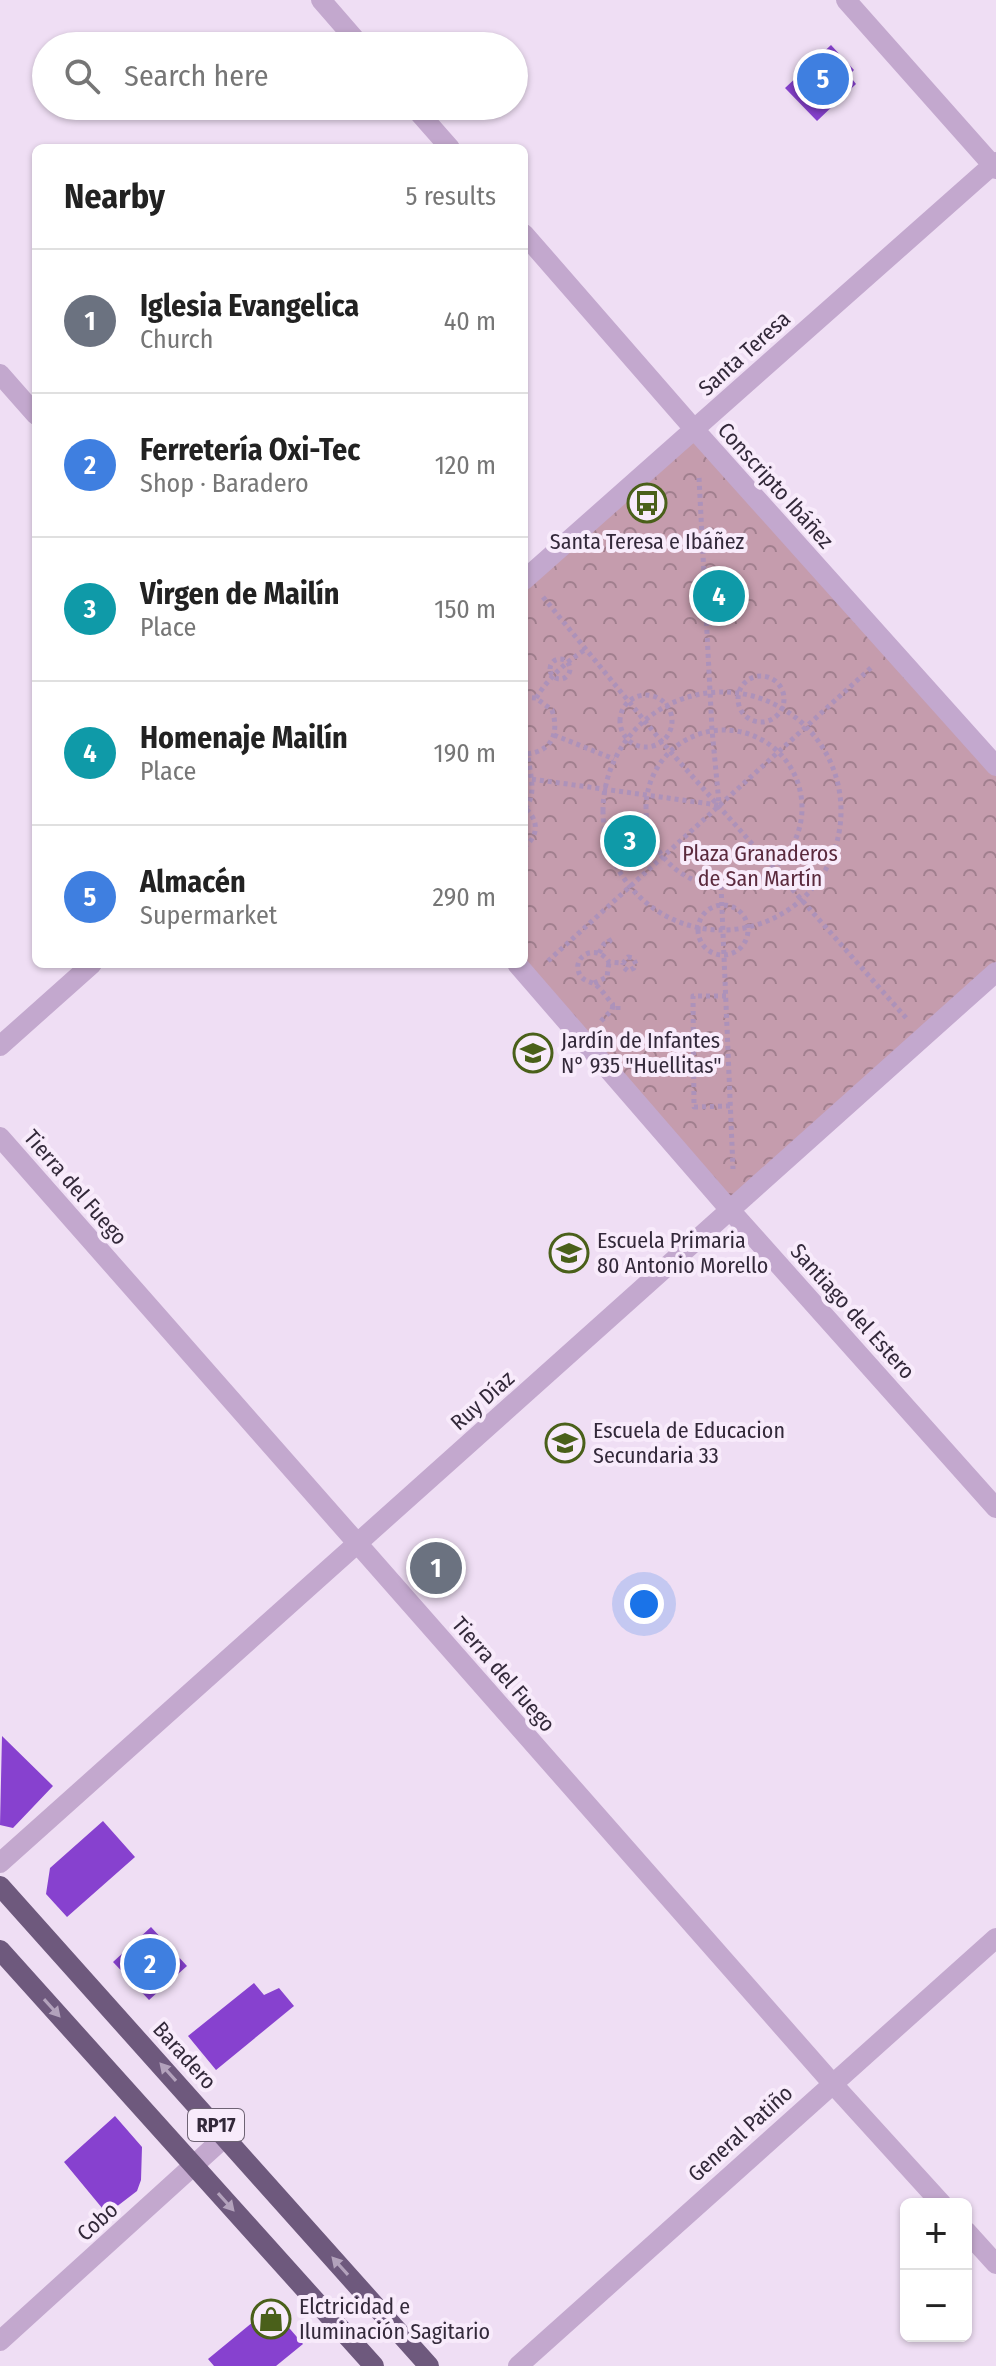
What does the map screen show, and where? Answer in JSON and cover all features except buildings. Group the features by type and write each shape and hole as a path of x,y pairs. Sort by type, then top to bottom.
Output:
{"main road":[{"name":"Baradero","path":"0,1886 429,2366"},
{"name":"RP17","path":"0,1950 374,2366"}],"street":[{"path":"321,0 349,32"},
{"path":"846,0 995,165"},
{"path":"425,120 446,144"},
{"name":"Santa Teresa","path":"528,576 995,165"},
{"name":"Conscripto Ibáñez","path":"528,239 996,766"},
{"path":"0,374 32,410"},
{"path":"0,1046 88,968"},
{"name":"Santiago del Estero","path":"523,971 730,1210 994,1502"},
{"name":"Ruy Díaz","path":"0,1863 996,972"},
{"name":"Tierra del Fuego","path":"0,1137 937,2198"},
{"name":"General Patiño","path":"518,2366 996,1938"},
{"name":"Cobo","path":"0,2341 226,2136"},
{"path":"972,2238 996,2264"}],"path":[{"path":"694,429 719,805"},
{"path":"528,582 662,742 909,1022 920,1012"},
{"path":"533,605 554,587"},
{"path":"536,698 552,676 586,649"},
{"path":"523,971 547,962 891,649"},
{"path":"552,676 566,678 571,670 568,662"},
{"path":"768,677 781,686 783,708 773,719 758,722 745,715 739,694 747,681 768,677"},
{"path":"710,692 746,694 783,708 811,730 832,764 842,801 839,840 823,876 797,905 762,924 723,931 698,928 658,913 629,887 616,868 605,841 601,813 606,780 618,750 645,720 667,705 710,692"},
{"path":"649,695 667,705 672,724 662,742 644,748 627,740 619,718 629,701 649,695"},
{"path":"528,697 536,698 552,710 555,720 554,735 546,747 538,753 528,754"},
{"path":"712,730 736,730 760,737 779,751 795,773 803,798 802,824 792,849 774,869 740,885 699,882 679,872 663,856 652,838 646,818 646,796 654,772 670,751 689,737 712,730"},
{"path":"554,735 614,759"},
{"path":"528,803 531,799 528,779 719,805"},
{"path":"528,811 536,825 533,838 528,843"},
{"path":"721,886 733,1180 723,1168"},
{"path":"722,905 734,908 740,912 748,927 745,941 735,953 724,956 712,953 700,943 698,928 710,908 722,905"},
{"path":"599,953 604,944"},
{"path":"540,953 556,971"},
{"path":"609,962 607,977 594,983 581,977 578,968 589,953 599,953 609,962 623,963"},
{"path":"591,1011 600,1022 612,1008 594,983"},
{"path":"726,996 693,996 694,1107 730,1106"}],"green space":[{"name":"Plaza Granaderos de San Martín","path":"694,429 996,766 996,972 730,1210 527,968 528,576"}],"place":[{"name":"Almacén","path":"823,79"},
{"name":"Santa Teresa e Ibáñez","path":"647,503"},
{"name":"Homenaje Mailín","path":"719,596"},
{"name":"Virgen de Mailín","path":"630,841"},
{"name":"Jardín de Infantes N° 935 \"Huellitas\"","path":"533,1053"},
{"name":"Escuela Primaria 80 Antonio Morello","path":"569,1253"},
{"name":"Escuela de Educacion Secundaria 33","path":"565,1443"},
{"name":"Iglesia Evangelica","path":"436,1568"},
{"name":"Ferretería Oxi-Tec","path":"150,1964"},
{"name":"Elctricidad e Iluminación Sagitario","path":"271,2319"}]}
